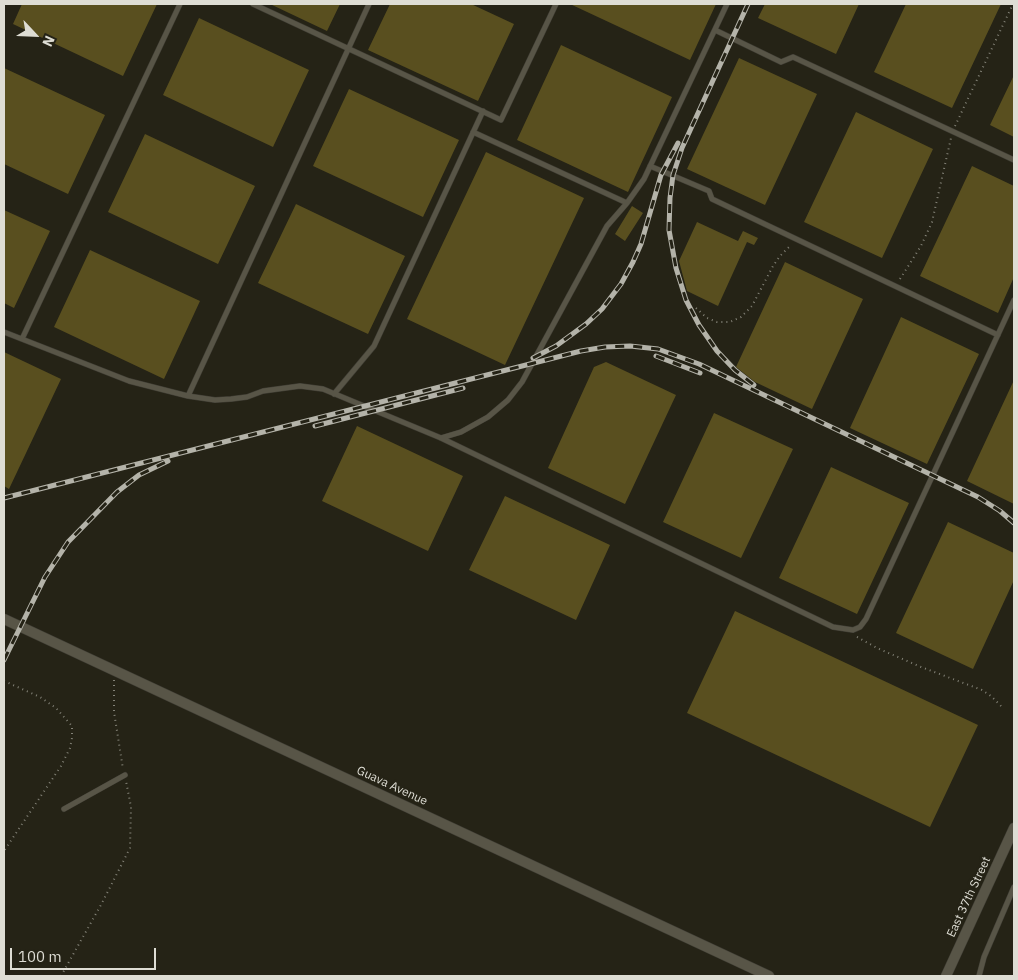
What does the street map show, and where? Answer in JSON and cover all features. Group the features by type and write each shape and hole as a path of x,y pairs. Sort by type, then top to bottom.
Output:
{"street":[{"name":"Guava Avenue","path":"4,619 768,976"},
{"name":"East 37th Street","path":"946,976 1014,828"}],"lane":[{"path":"22,339 180,4"},
{"path":"254,4 501,120 556,4"},
{"path":"188,396 369,4"},
{"path":"441,438 461,432 488,417 513,394 529,371 607,226 627,203 644,178 727,4"},
{"path":"714,30 780,62 793,57 1014,160"},
{"path":"334,394 374,346 483,111"},
{"path":"473,132 627,203"},
{"path":"650,166 709,192 712,199 998,335"},
{"path":"4,332 129,381 188,396 214,400 246,397 263,391 300,386 323,389 441,438 833,627 853,630 860,627 866,619 1014,300"},
{"path":"64,809 125,775"},
{"path":"979,976 984,957 1014,887"}],"path":[{"path":"895,286 909,267 932,222 952,132 1012,4"},
{"path":"696,308 707,318 717,322 730,322 741,317 752,306 780,256 797,239"},
{"path":"844,630 877,648 982,690 1002,707"},
{"path":"61,976 130,848 131,807 114,712 114,670"},
{"path":"4,681 40,697 56,708 72,726 70,748 61,766 4,850"}],"building":[{"path":"22,4 157,4 123,76 13,24"},
{"path":"270,4 340,4 327,31"},
{"path":"390,4 471,4 514,24 478,101 368,50"},
{"path":"570,4 716,4 690,60"},
{"path":"765,4 859,4 836,54 758,18"},
{"path":"906,4 1001,4 952,108 874,72"},
{"path":"199,18 309,70 273,147 163,95"},
{"path":"561,45 672,97 628,192 517,140"},
{"path":"739,58 817,94 765,205 687,169"},
{"path":"4,68 105,115 68,194 4,164"},
{"path":"1014,75 1014,137 990,125"},
{"path":"349,89 459,140 423,217 313,166"},
{"path":"856,112 933,149 882,258 804,222"},
{"path":"145,134 255,186 218,264 108,212"},
{"path":"486,152 584,198 505,365 407,319"},
{"path":"972,166 1014,186 1014,277 998,313 920,276"},
{"path":"296,204 405,256 368,334 258,283"},
{"path":"632,206 643,213 625,241 615,234"},
{"path":"4,210 50,231 14,308 4,303"},
{"path":"697,222 738,241 743,231 758,238 754,245 747,242 718,306 687,291 679,261"},
{"path":"90,250 200,301 164,379 54,327"},
{"path":"785,262 863,299 812,409 755,382 736,367"},
{"path":"901,317 979,354 927,464 850,428"},
{"path":"4,352 61,379 9,489 4,486"},
{"path":"606,362 676,395 625,504 548,468 594,367"},
{"path":"1014,380 1014,504 967,481"},
{"path":"714,413 793,449 741,558 663,522"},
{"path":"357,426 463,476 428,551 322,501"},
{"path":"831,467 909,503 857,614 779,578"},
{"path":"505,496 610,545 576,620 469,570"},
{"path":"948,522 1014,553 1014,580 973,669 896,633"},
{"path":"735,611 978,725 930,827 687,713"}],"railway":[{"path":"748,4 682,148 673,175 669,230 676,268 686,300 699,325 717,351 735,370 754,385"},
{"path":"533,358 556,346 586,324 602,309 621,284 641,244 661,175 678,143"},
{"path":"4,498 581,351 605,347 630,346 658,349 699,364 978,497 1000,511 1014,523"},
{"path":"656,356 700,373"},
{"path":"315,426 463,388"},
{"path":"4,660 45,577 68,542 117,492 139,475 168,461"}]}
